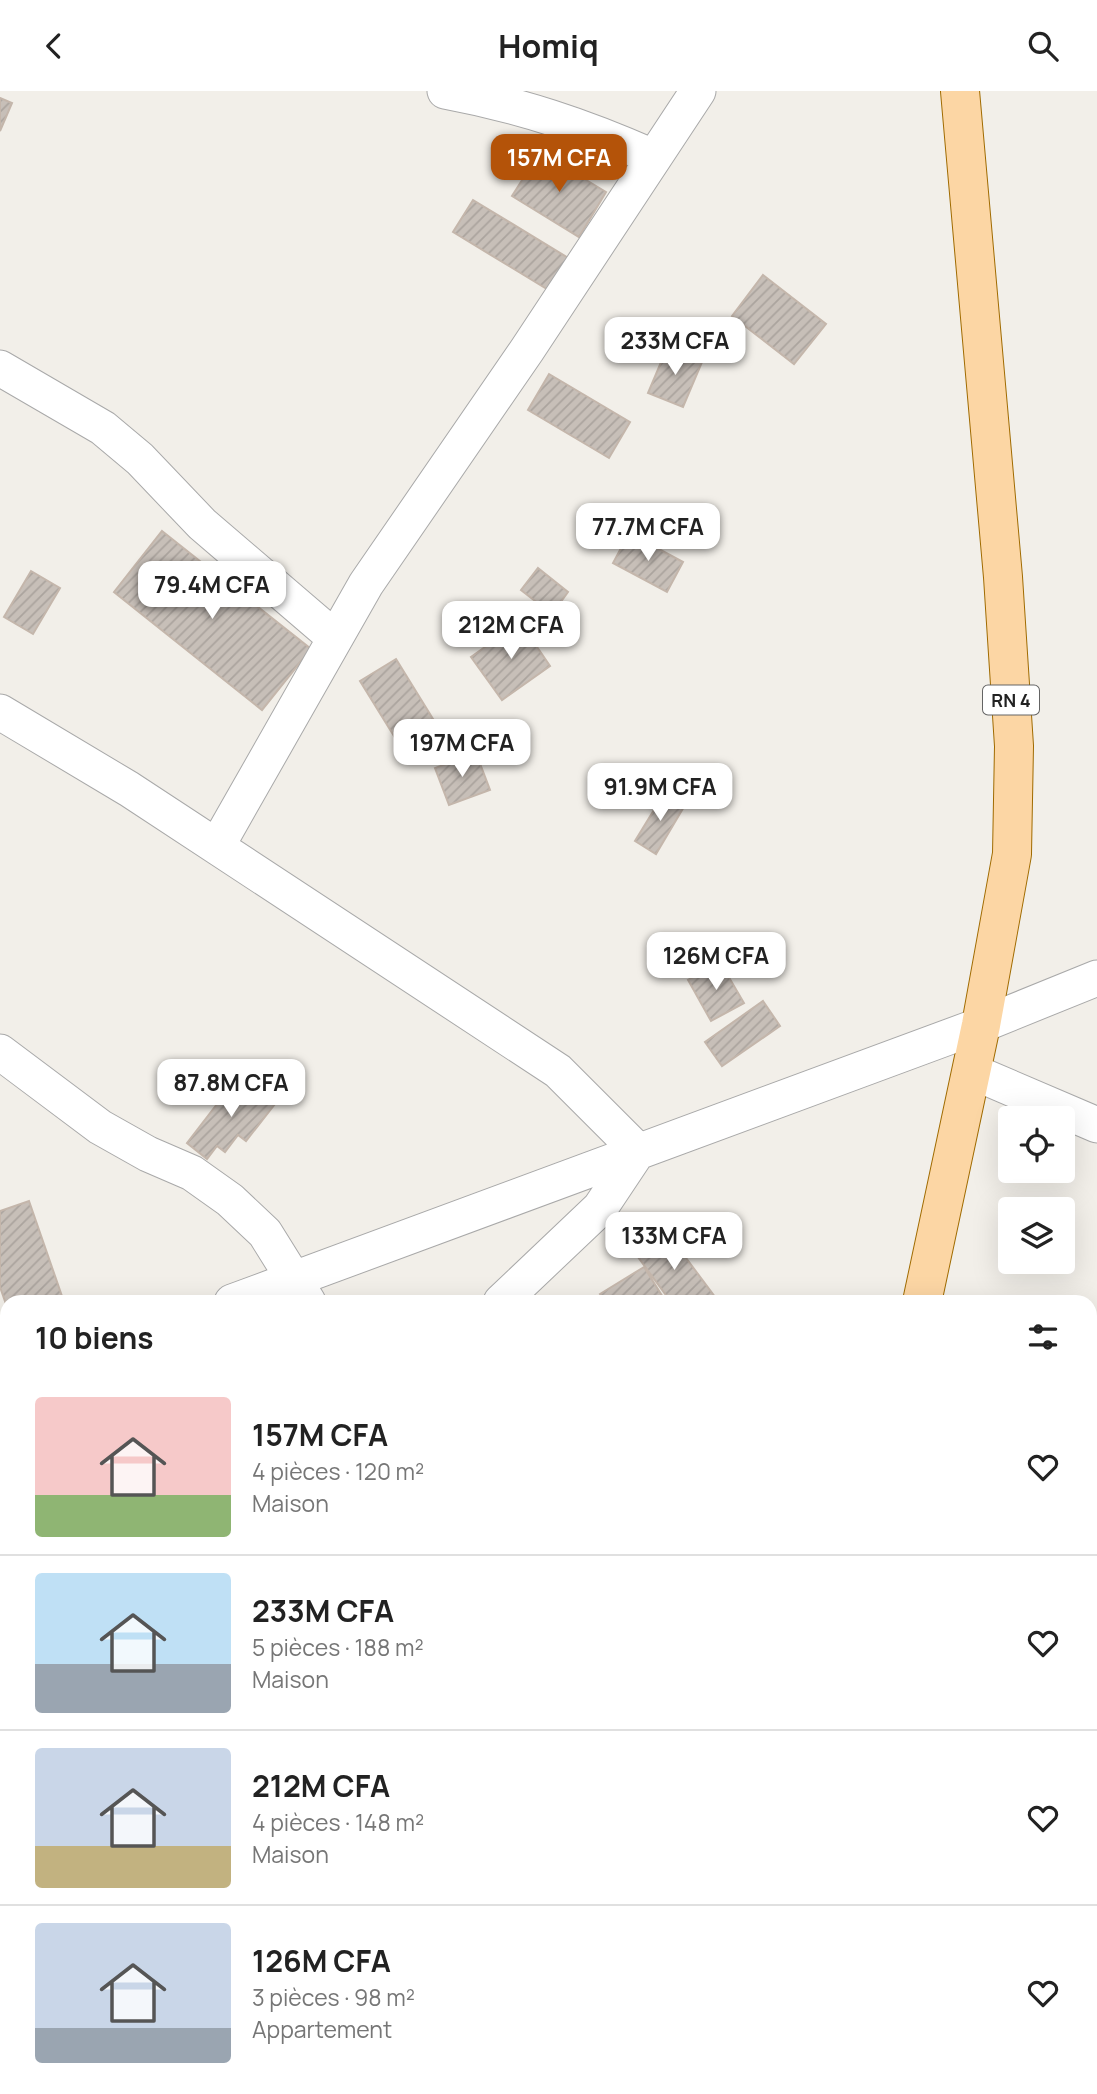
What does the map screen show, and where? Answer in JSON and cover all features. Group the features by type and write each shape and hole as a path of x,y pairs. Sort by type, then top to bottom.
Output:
{"main road":[{"name":"RN 4","path":"923,1295 981,1025 1012,854 1014,745 1003,577 960,91"}],"street":[{"path":"445,91 513,104 591,129 653,157"},
{"path":"217,846 366,584 527,350 698,91"},
{"path":"0,368 103,428 140,459 202,524 335,638"},
{"path":"0,712 217,846 558,1070 638,1151"},
{"path":"276,1295 301,1291 638,1151 981,1025 1097,978"},
{"path":"0,1052 100,1127 148,1154 192,1173 230,1200 265,1233 301,1291"},
{"path":"971,1071 1097,1125"},
{"path":"508,1295 600,1208 638,1151"}],"building":[{"path":"0,98 12,103 0,131"},
{"path":"540,152 606,192 579,237 512,196"},
{"path":"473,200 570,259 550,291 453,232"},
{"path":"763,275 826,324 794,364 732,316"},
{"path":"667,348 702,362 683,407 648,393"},
{"path":"549,374 630,422 609,458 528,410"},
{"path":"162,531 311,649 262,710 114,592"},
{"path":"629,533 683,562 667,592 613,563"},
{"path":"538,568 568,592 552,614 521,590"},
{"path":"31,571 60,588 33,634 4,617"},
{"path":"520,622 550,666 502,700 471,657"},
{"path":"396,659 433,719 397,741 360,681"},
{"path":"476,753 490,790 449,805 435,768"},
{"path":"665,792 685,805 656,854 635,841"},
{"path":"720,962 744,1003 711,1021 688,980"},
{"path":"763,1001 780,1026 722,1066 705,1042"},
{"path":"238,1077 275,1104 246,1141 238,1135 225,1152 217,1146 207,1159 187,1143"},
{"path":"29,1201 62,1295 3,1295 0,1287 0,1211"},
{"path":"666,1231 714,1295 666,1295 635,1253"},
{"path":"644,1267 662,1295 601,1295"}]}
